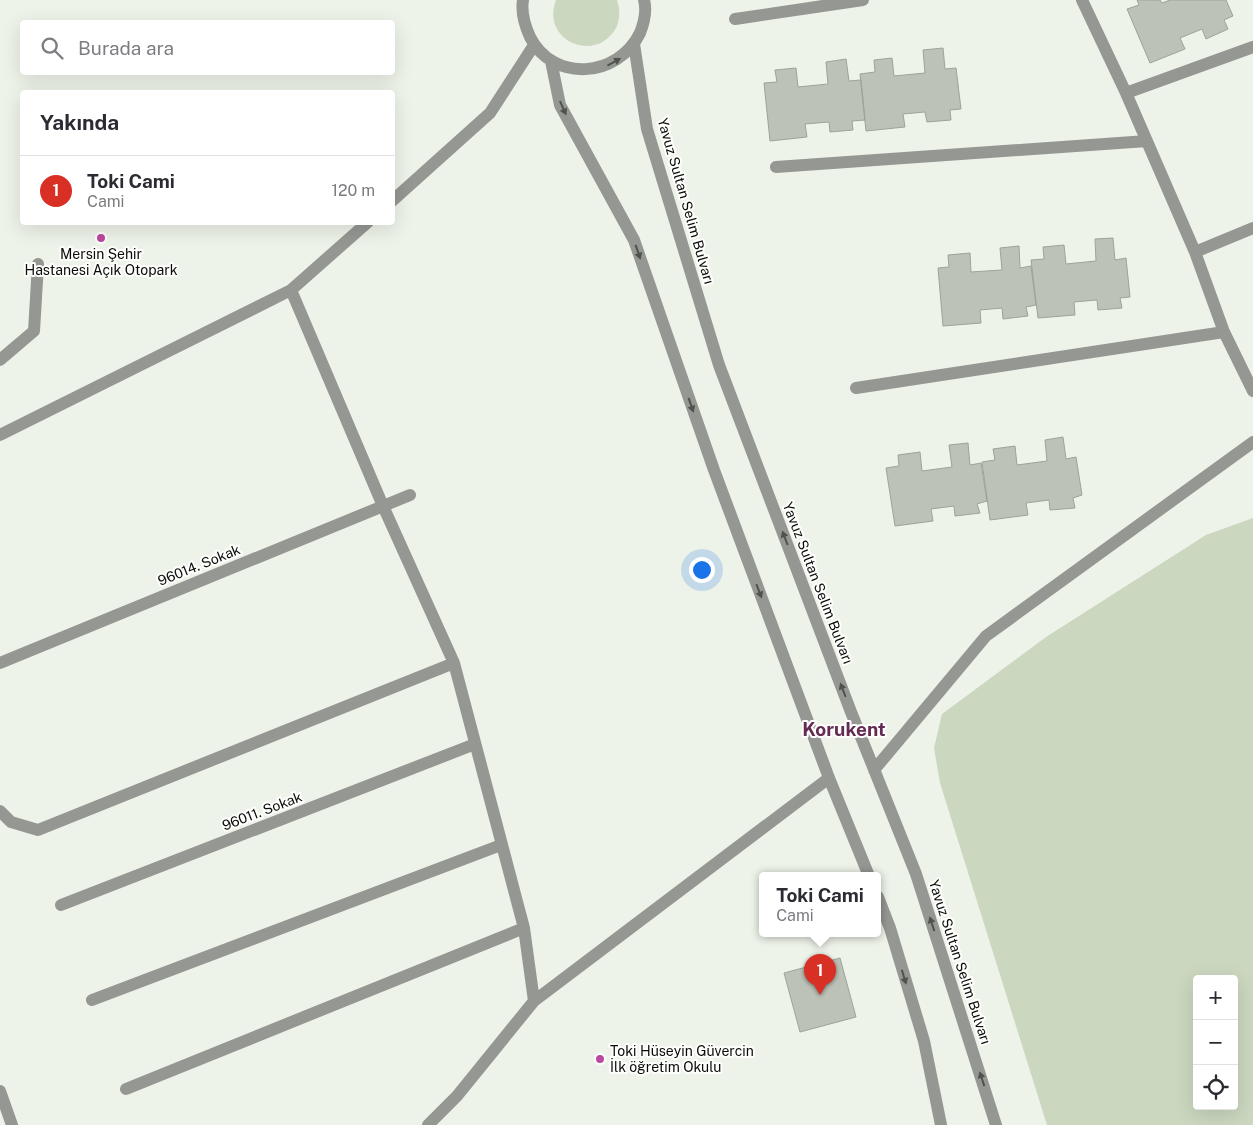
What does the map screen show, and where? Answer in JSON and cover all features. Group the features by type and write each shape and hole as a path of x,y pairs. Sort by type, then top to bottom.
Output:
{"street":[{"path":"524,0 525,26 534,45 551,61 568,68 587,70 605,66 621,58 634,44 643,25 644,0"},
{"path":"735,19 863,0"},
{"path":"1082,0 1147,141 1195,252 1224,332 1253,391"},
{"name":"Yavuz Sultan Selim Bulvarı","path":"634,44 647,129 719,365 874,770 916,874 996,1125"},
{"path":"395,198 490,113 534,45"},
{"path":"1126,93 1253,47"},
{"path":"551,61 560,105 634,240 714,470 867,872"},
{"path":"776,167 1147,141"},
{"path":"0,435 291,290 365,225"},
{"path":"1195,252 1253,228"},
{"path":"0,360 34,331 38,264"},
{"path":"291,290 383,506 454,663 524,928 534,1001"},
{"path":"856,388 1224,332"},
{"path":"874,770 986,636 1253,442"},
{"name":"96014. Sokak","path":"0,663 410,495"},
{"path":"0,811 11,822 38,830 454,663"},
{"name":"96011. Sokak","path":"61,905 475,744"},
{"path":"428,1125 457,1096 534,1001 830,778"},
{"path":"92,1000 502,845"},
{"path":"881,905 890,928 924,1041 941,1125"},
{"path":"126,1089 524,928"},
{"path":"0,1091 12,1125"}],"green space":[{"path":"556,0 617,0 619,20 617,26 608,38 597,44 585,46 573,43 563,37 556,27 553,15"},
{"path":"1253,518 1253,1125 1047,1125 940,783 934,748 942,714 1046,637 1206,535"}],"building":[{"path":"1137,0 1160,0 1162,3 1170,0 1226,0 1233,16 1224,20 1228,29 1206,39 1202,29 1180,38 1185,49 1150,63 1127,9 1139,5"},
{"path":"943,48 945,69 956,68 961,109 950,110 951,120 927,122 925,112 903,114 905,127 866,131 860,74 875,72 874,60 892,58 894,76 925,73 923,50"},
{"path":"846,59 849,81 861,80 865,120 852,121 853,130 830,132 829,122 805,124 807,137 770,141 764,83 777,82 775,70 796,68 798,87 828,84 826,62"},
{"path":"1113,238 1115,260 1126,258 1130,297 1120,298 1122,308 1098,310 1097,300 1074,302 1075,315 1038,318 1031,260 1044,259 1043,247 1064,245 1066,264 1096,261 1095,239"},
{"path":"1019,246 1020,268 1031,266 1036,305 1026,307 1028,316 1003,319 1002,308 980,310 981,323 943,326 938,268 949,267 948,255 970,253 971,272 1002,270 1000,248"},
{"path":"1063,437 1066,459 1076,457 1082,495 1073,498 1075,508 1050,510 1049,500 1026,503 1028,515 990,520 982,462 995,460 993,449 1015,446 1017,465 1047,461 1045,440"},
{"path":"968,443 970,465 981,463 987,501 977,504 980,513 955,516 954,506 931,509 933,521 895,526 886,468 899,466 898,455 920,452 922,471 952,467 949,445"},
{"path":"840,958 856,1017 800,1032 784,973"}],"place":[{"name":"Mersin Şehir Hastanesi Açık Otopark","path":"101,238"},
{"name":"Toki Cami","path":"820,995"},
{"name":"Toki Hüseyin Güvercin İlk öğretim Okulu","path":"600,1059"}],"district":[{"name":"Korukent","path":"844,729"}]}
